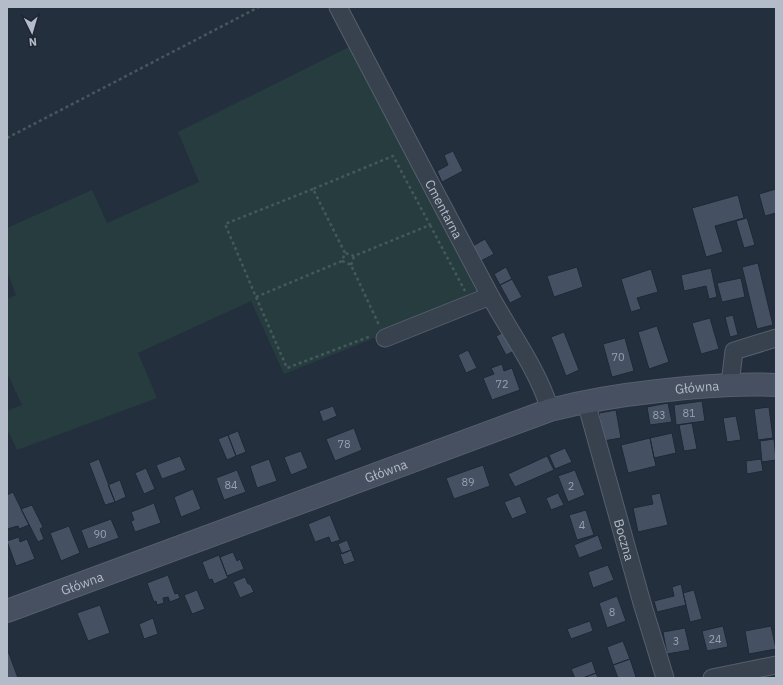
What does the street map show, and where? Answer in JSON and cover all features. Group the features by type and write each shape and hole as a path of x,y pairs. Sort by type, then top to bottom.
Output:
{"street":[{"name":"Cmentarna","path":"338,7 490,296 520,347 543,391 550,410"},
{"path":"383,335 490,296"},
{"path":"730,384 734,351 776,338"},
{"name":"Główna","path":"7,611 550,410 586,402 688,387 730,384 776,385"},
{"name":"Boczna","path":"586,402 664,678"},
{"path":"712,678 776,665"}],"path":[{"path":"7,138 259,7"},
{"path":"354,256 351,264 383,335 287,368 225,224 393,156 468,296"},
{"path":"313,189 345,253 354,256 430,225"},
{"path":"342,261 345,253"},
{"path":"256,297 342,261 351,264"}],"green space":[{"path":"349,47 483,295 284,374 251,301 138,353 157,398 17,450 7,429 7,411 22,405 7,373 7,299 16,295 7,271 7,228 92,190 107,223 199,182 178,132"}],"building":[{"path":"453,151 463,171 442,182 437,171 448,165 444,155"},
{"path":"776,189 776,213 765,216 759,194"},
{"path":"738,195 744,218 715,226 723,252 706,257 692,208"},
{"path":"747,218 755,245 744,248 736,221"},
{"path":"485,239 494,254 479,262 471,247"},
{"path":"758,263 773,325 757,329 742,267"},
{"path":"506,267 512,279 500,285 494,274"},
{"path":"577,267 583,287 554,297 547,276"},
{"path":"711,268 717,297 709,299 706,286 684,291 681,275"},
{"path":"651,269 658,292 637,298 641,309 631,312 621,279"},
{"path":"741,278 745,297 722,302 717,283"},
{"path":"512,279 522,297 510,303 500,285"},
{"path":"733,315 738,335 730,337 725,317"},
{"path":"710,318 719,349 701,354 692,323"},
{"path":"657,326 669,362 649,369 638,332"},
{"path":"504,332 514,351 506,355 496,336"},
{"path":"564,332 579,370 566,376 551,337"},
{"path":"625,338 634,371 612,377 603,344"},
{"path":"468,350 477,368 466,373 458,355"},
{"path":"502,364 504,371 512,368 520,390 492,400 483,378 494,374 491,368"},
{"path":"702,401 705,421 676,425 674,405"},
{"path":"668,403 672,422 650,425 647,407"},
{"path":"333,406 337,416 323,422 319,411"},
{"path":"769,407 773,438 758,440 754,409"},
{"path":"616,410 621,438 603,441 599,413"},
{"path":"736,416 741,440 727,442 723,418"},
{"path":"692,423 697,449 684,451 679,425"},
{"path":"354,428 362,450 335,461 326,439"},
{"path":"238,431 246,452 236,456 228,435"},
{"path":"672,433 676,453 654,458 650,438"},
{"path":"228,435 236,456 227,460 218,439"},
{"path":"650,438 656,466 628,473 621,445"},
{"path":"774,439 776,460 762,462 760,441"},
{"path":"565,448 572,462 555,469 549,455"},
{"path":"301,451 308,468 291,475 284,457"},
{"path":"180,456 186,470 162,479 156,465"},
{"path":"547,456 554,470 515,487 508,474"},
{"path":"99,459 115,502 105,505 89,463"},
{"path":"269,459 277,481 257,488 250,466"},
{"path":"761,459 763,471 747,474 746,461"},
{"path":"483,465 490,486 454,499 446,478"},
{"path":"146,468 155,489 144,494 135,473"},
{"path":"237,470 246,492 224,500 216,478"},
{"path":"575,470 585,495 568,502 558,476"},
{"path":"120,480 126,497 115,502 108,485"},
{"path":"193,489 201,509 181,517 174,497"},
{"path":"13,492 29,525 19,529 18,526 7,529 7,495"},
{"path":"558,493 564,505 551,510 546,498"},
{"path":"660,493 668,525 638,532 633,508 653,504 651,495"},
{"path":"520,496 527,513 512,519 504,502"},
{"path":"154,503 161,523 135,532 131,521 134,520 131,512"},
{"path":"32,505 43,527 40,529 44,539 38,542 21,509"},
{"path":"586,510 594,535 577,540 569,515"},
{"path":"330,515 340,540 331,543 329,537 315,542 308,524"},
{"path":"111,519 119,538 88,549 81,530"},
{"path":"69,526 80,553 61,561 50,533"},
{"path":"598,535 603,549 579,558 574,545"},
{"path":"19,537 20,542 27,539 35,559 16,566 7,541"},
{"path":"347,540 351,550 342,554 338,544"},
{"path":"351,550 355,561 344,565 340,554"},
{"path":"233,552 237,561 240,559 244,569 227,576 220,557"},
{"path":"219,555 228,578 214,584 212,579 209,580 202,562"},
{"path":"608,565 614,580 593,588 588,572"},
{"path":"168,575 175,594 178,593 180,598 170,602 168,597 163,598 164,603 157,605 156,601 154,602 147,583"},
{"path":"245,577 254,592 240,598 233,582"},
{"path":"681,584 686,605 657,612 654,601 674,596 672,587"},
{"path":"197,590 205,609 192,614 184,595"},
{"path":"694,590 702,619 690,622 683,593"},
{"path":"617,596 626,621 607,628 599,603"},
{"path":"100,605 110,633 88,641 77,613"},
{"path":"153,618 158,634 144,639 139,624"},
{"path":"590,621 593,631 571,639 567,629"},
{"path":"723,626 728,647 707,651 702,631"},
{"path":"771,626 776,649 749,654 745,631"},
{"path":"685,628 690,650 667,654 663,632"},
{"path":"623,641 630,659 613,665 607,647"},
{"path":"8,651 18,678 7,678"},
{"path":"630,659 636,677 618,678 613,665"},
{"path":"592,661 596,673 583,678 575,678 571,669"},
{"path":"596,673 598,678 583,678"}]}
